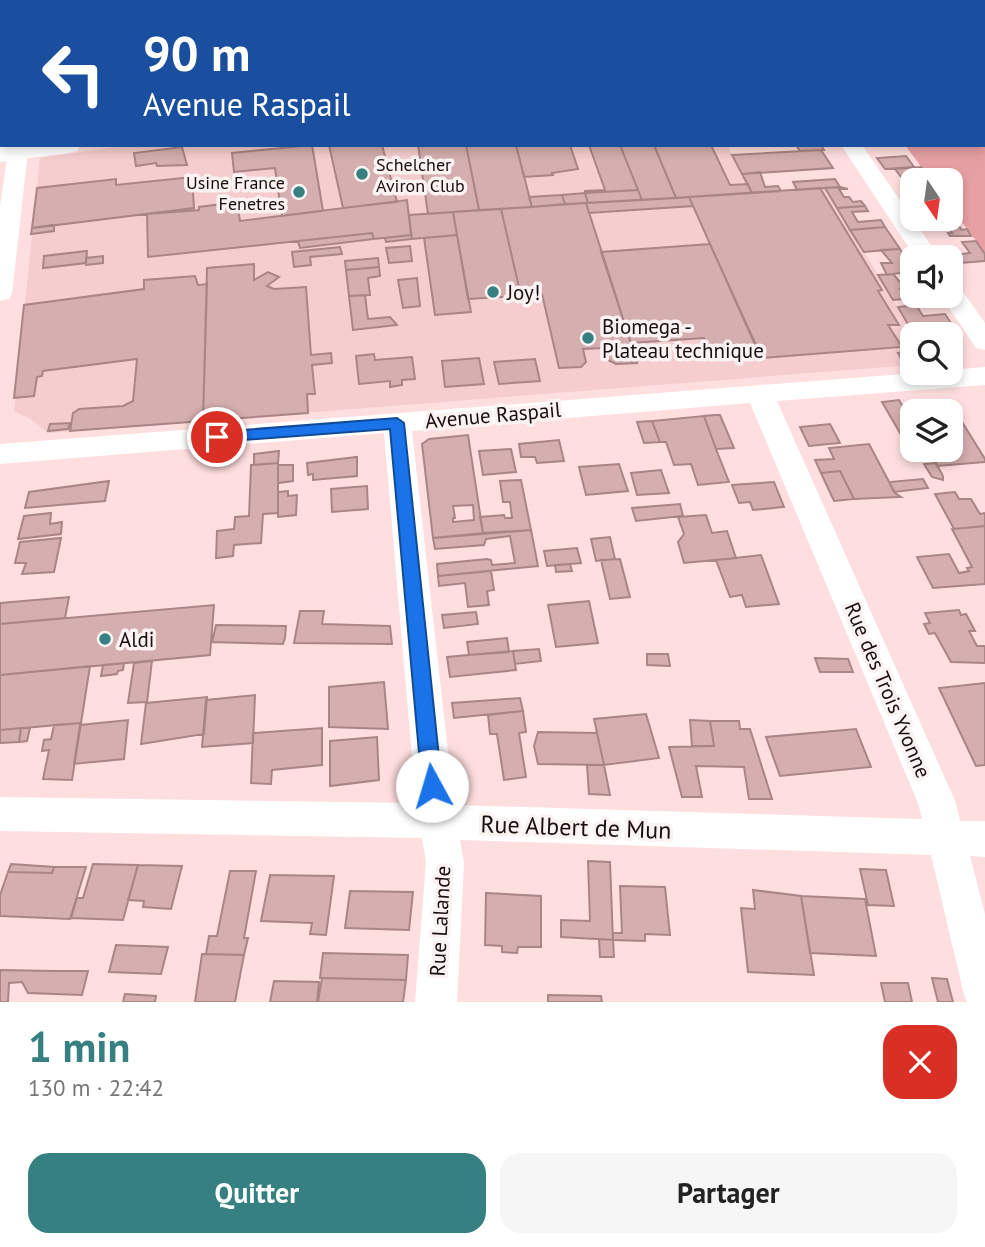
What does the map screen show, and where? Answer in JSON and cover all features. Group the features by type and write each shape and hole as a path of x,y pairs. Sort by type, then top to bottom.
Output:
{"street":[{"path":"0,294 9,153 53,147"},
{"path":"852,147 919,245"},
{"path":"962,308 985,342"},
{"name":"Avenue Raspail","path":"0,454 985,376"},
{"name":"Rue des Trois Yvonne","path":"760,394 937,803 985,995"},
{"name":"Rue Lalande","path":"397,423 432,786 445,862 436,1002"},
{"name":"Rue Albert de Mun","path":"0,814 392,819 985,839"}],"shaded area":[{"path":"116,147 728,147 752,193 825,188 907,322 900,322 900,366 48,433 32,420 14,411 40,158"},
{"path":"906,147 985,147 985,253 963,223 963,168 922,168"}],"building":[{"path":"182,147 187,165 157,166 156,163 136,166 134,153"},
{"name":"Usine France Fenetres","path":"312,147 323,211 282,216 275,168 234,172 232,153"},
{"name":"Schelcher Aviron Club","path":"329,147 383,147 397,202 343,208"},
{"path":"418,147 466,147 479,210 428,214"},
{"path":"466,147 517,147 532,207 479,210"},
{"path":"516,147 571,147 578,169 552,173 553,175 524,177"},
{"path":"590,147 621,147 638,190 585,193 605,190"},
{"path":"621,147 655,147 676,198 642,200"},
{"path":"655,147 712,147 730,185 748,184 752,193 676,198"},
{"path":"797,147 822,147 824,150 800,151"},
{"path":"821,150 833,168 742,174 732,155"},
{"path":"906,156 914,167 885,169 877,158"},
{"path":"760,172 765,187 778,186 781,191 752,193 742,174"},
{"path":"192,177 194,208 32,228 37,188 116,179 116,185"},
{"path":"835,179 840,187 797,190 793,182"},
{"path":"820,188 882,290 878,291 899,325 888,325 900,347 761,358 689,197"},
{"path":"825,188 848,189 839,189 844,197 849,197 853,202 861,201 865,206 837,208"},
{"path":"638,190 642,200 588,203 585,193"},
{"path":"585,193 588,203 565,204 562,195"},
{"path":"562,195 565,204 532,207 529,197"},
{"path":"689,197 693,206 589,213 586,203"},
{"path":"407,200 411,235 374,239 372,233 148,257 147,214 199,210 199,207 237,202 240,221"},
{"path":"586,203 637,363 616,364 608,360 604,348 583,349 586,362 581,367 559,368 542,294 521,296 501,209"},
{"path":"865,206 868,211 852,212 858,222 881,220 885,227 850,230 837,208"},
{"path":"501,209 521,296 468,299 453,212"},
{"path":"453,212 457,235 412,239 409,215"},
{"path":"54,225 54,231 31,234 32,228"},
{"path":"885,227 900,249 864,252 850,230"},
{"path":"967,229 971,236 950,236 948,233 952,233 950,231"},
{"path":"372,233 374,239 300,248 298,241"},
{"path":"411,235 412,239 386,242 385,238"},
{"path":"457,235 471,312 435,315 424,238"},
{"path":"976,241 985,254 985,261 963,263 963,254 970,253 962,242"},
{"path":"710,244 761,356 713,359 704,338 631,343 601,252"},
{"path":"410,246 412,261 389,263 386,248"},
{"path":"340,247 342,254 310,257 311,265 294,267 292,252"},
{"path":"900,249 900,273 887,275 881,263 892,263 881,250"},
{"path":"87,251 86,263 43,268 44,256"},
{"path":"103,256 103,263 86,265 86,258"},
{"path":"378,258 379,267 346,270 345,261"},
{"path":"254,264 254,280 268,272 279,277 267,286 274,289 306,287 311,355 331,353 332,363 312,365 315,394 307,394 308,413 203,421 207,268"},
{"path":"379,267 380,276 368,278 370,295 349,296 346,270"},
{"path":"893,274 900,282 900,300 893,300 878,275"},
{"path":"195,276 198,285 207,284 203,421 70,431 73,413 79,409 123,406 133,401 137,359 43,371 42,376 37,377 34,396 14,398 24,305 144,289 144,280"},
{"path":"417,278 420,306 403,308 398,280"},
{"path":"365,295 368,319 390,317 397,325 353,330 349,296"},
{"path":"898,307 918,308 923,316 945,314 950,322 907,322"},
{"path":"374,354 375,360 412,357 415,379 402,380 402,385 390,387 390,381 359,384 356,356"},
{"path":"479,358 484,384 445,387 442,361"},
{"path":"535,359 540,381 499,384 494,362"},
{"path":"882,402 900,402 900,433"},
{"path":"720,415 734,448 716,449 704,416"},
{"path":"704,416 729,482 698,485 691,464 674,465 666,442 660,442 652,421"},
{"path":"652,421 660,442 644,443 637,422"},
{"path":"70,423 68,429 48,431 50,424"},
{"path":"830,424 840,443 809,446 800,427"},
{"path":"963,424 985,462 937,466 935,462 963,462"},
{"path":"468,435 483,533 433,538 422,444 429,439","holes":["473,505 474,520 453,522 453,506"]},
{"path":"559,440 564,461 537,463 535,457 521,457 519,444"},
{"path":"869,444 895,493 901,497 854,499 840,471 821,473 815,460 834,459 829,448"},
{"path":"511,449 516,472 483,475 479,451"},
{"path":"279,451 278,463 254,465 254,454"},
{"path":"357,457 357,476 313,480 313,474 308,475 307,463"},
{"path":"278,463 278,513 263,514 261,543 234,545 233,556 216,558 217,531 234,529 235,517 249,516 251,465"},
{"path":"936,463 943,480 932,477 924,464"},
{"path":"619,464 628,491 586,495 579,467"},
{"path":"278,465 293,465 293,481 278,483"},
{"path":"661,470 669,493 637,495 631,473"},
{"path":"840,471 854,499 834,501 821,473"},
{"path":"923,479 928,488 894,492 889,482"},
{"path":"521,480 531,530 483,533 480,517 504,515 505,518 512,518 510,502 503,502 500,481"},
{"path":"109,481 105,501 25,508 29,492"},
{"path":"774,482 784,507 753,510 750,502 739,503 732,485"},
{"path":"367,486 368,509 332,512 331,489"},
{"path":"288,491 288,496 297,495 296,515 278,517 278,492"},
{"path":"955,492 959,499 971,499 980,514 985,513 985,526 954,529 935,494"},
{"path":"680,504 683,516 636,521 632,508"},
{"path":"51,513 50,524 62,522 61,534 18,539 24,516"},
{"path":"706,515 712,533 727,531 736,558 684,563 678,542 684,534 678,517"},
{"path":"985,526 985,584 933,588 917,557 949,554 959,573 969,571 967,568 972,567 952,529"},
{"path":"531,530 538,566 438,576 437,564 487,559 491,560 492,565 515,563 510,536 486,539 484,545 435,549 433,538"},
{"path":"610,537 615,559 596,561 591,539"},
{"path":"61,538 54,572 22,574 26,563 15,563 20,542"},
{"path":"577,548 581,563 547,566 544,551"},
{"path":"761,555 779,604 746,607 742,595 730,597 716,560"},
{"path":"620,559 630,597 610,599 601,560"},
{"path":"570,564 572,571 556,572 555,565"},
{"path":"491,571 494,590 487,591 489,605 468,607 465,583 439,586 438,576"},
{"path":"69,597 65,618 0,624 0,603"},
{"path":"589,601 598,643 556,647 548,605"},
{"name":"Aldi","path":"214,605 210,655 0,675 0,624"},
{"path":"959,610 961,615 966,614 975,631 969,631 977,646 985,646 985,663 951,662 935,633 929,634 924,624 930,623 925,613"},
{"path":"300,611 324,611 322,624 390,626 392,644 294,643"},
{"path":"476,612 478,624 444,628 442,615"},
{"path":"216,625 286,626 285,638 283,644 212,642"},
{"path":"507,638 509,652 469,655 467,642"},
{"path":"539,649 541,661 515,664 513,651"},
{"path":"513,651 516,670 450,677 447,657"},
{"path":"647,654 668,654 670,666 647,665"},
{"path":"815,658 848,659 853,672 820,672"},
{"path":"152,661 147,702 128,703 134,663"},
{"path":"124,663 123,670 117,674 101,676 103,665"},
{"path":"90,666 81,723 0,730 0,675"},
{"path":"384,682 388,729 329,727 329,687"},
{"path":"985,683 985,765 976,766 939,688"},
{"path":"255,695 253,743 202,747 206,700"},
{"path":"207,697 204,734 141,744 146,703"},
{"path":"520,698 523,711 454,718 452,703"},
{"path":"523,711 526,732 519,733 526,777 504,780 497,734 490,734 488,715"},
{"path":"646,714 659,758 604,765 594,719"},
{"path":"128,720 124,759 74,764 80,725"},
{"path":"690,720 710,721 714,746 692,746"},
{"path":"710,721 739,721 740,729 750,729 772,799 749,799 744,767 696,766 702,797 682,797 669,747 714,746"},
{"path":"81,723 72,780 43,779 49,750 42,751 44,740 51,739 54,725"},
{"path":"21,728 19,742 0,743 0,730"},
{"path":"21,728 30,728 27,741 19,742"},
{"path":"322,728 322,765 272,770 271,784 251,783 253,733"},
{"path":"856,729 871,767 780,776 766,737"},
{"path":"538,732 597,733 604,765 538,764 534,746"},
{"path":"377,737 379,780 330,786 330,741"},
{"path":"587,765 604,765 610,795 589,794"},
{"path":"588,861 610,862 613,940 561,937 561,920 590,921"},
{"path":"11,864 54,867 52,873 8,872"},
{"path":"93,864 138,865 123,920 71,918 77,898 83,898"},
{"path":"138,865 182,866 171,909 143,907 144,901 128,900"},
{"path":"54,867 86,867 70,919 0,916 0,895 8,872 52,873"},
{"path":"860,869 886,870 894,906 868,905"},
{"path":"230,871 256,871 244,938 248,938 244,955 206,954 209,936 217,936"},
{"path":"270,875 334,876 326,935 310,934 312,923 261,921"},
{"path":"620,886 665,887 670,935 645,934 645,941 613,940 613,933 622,933"},
{"path":"753,890 801,896 814,975 748,972 741,908 755,909"},
{"path":"350,891 413,892 409,930 345,928"},
{"path":"486,893 541,896 541,947 518,947 517,953 502,952 502,946 485,945"},
{"path":"801,896 865,899 876,956 810,953"},
{"path":"599,939 613,940 614,957 600,957"},
{"path":"116,945 168,947 161,974 109,972"},
{"path":"323,953 408,955 406,980 320,978"},
{"path":"202,954 244,955 235,1002 195,1002"},
{"path":"0,970 88,971 82,995 28,993 22,982 9,983 8,1002 0,1002"},
{"path":"322,978 406,980 403,1002 318,1002"},
{"path":"932,978 947,979 953,1002 938,1002"},
{"path":"274,981 319,982 317,1002 270,1002"},
{"path":"881,983 908,983 912,1002 885,1002"},
{"path":"125,994 156,996 155,1002 123,1002"},
{"path":"548,995 601,996 602,1002 548,1002"}],"place":[{"name":"Schelcher Aviron Club","path":"362,174"},
{"name":"Usine France Fenetres","path":"299,192"},
{"name":"Joy!","path":"493,292"},
{"name":"Biomega - Plateau technique","path":"588,338"},
{"name":"Aldi","path":"105,639"}],"route":[{"path":"217,437 397,423 432,786"}]}
